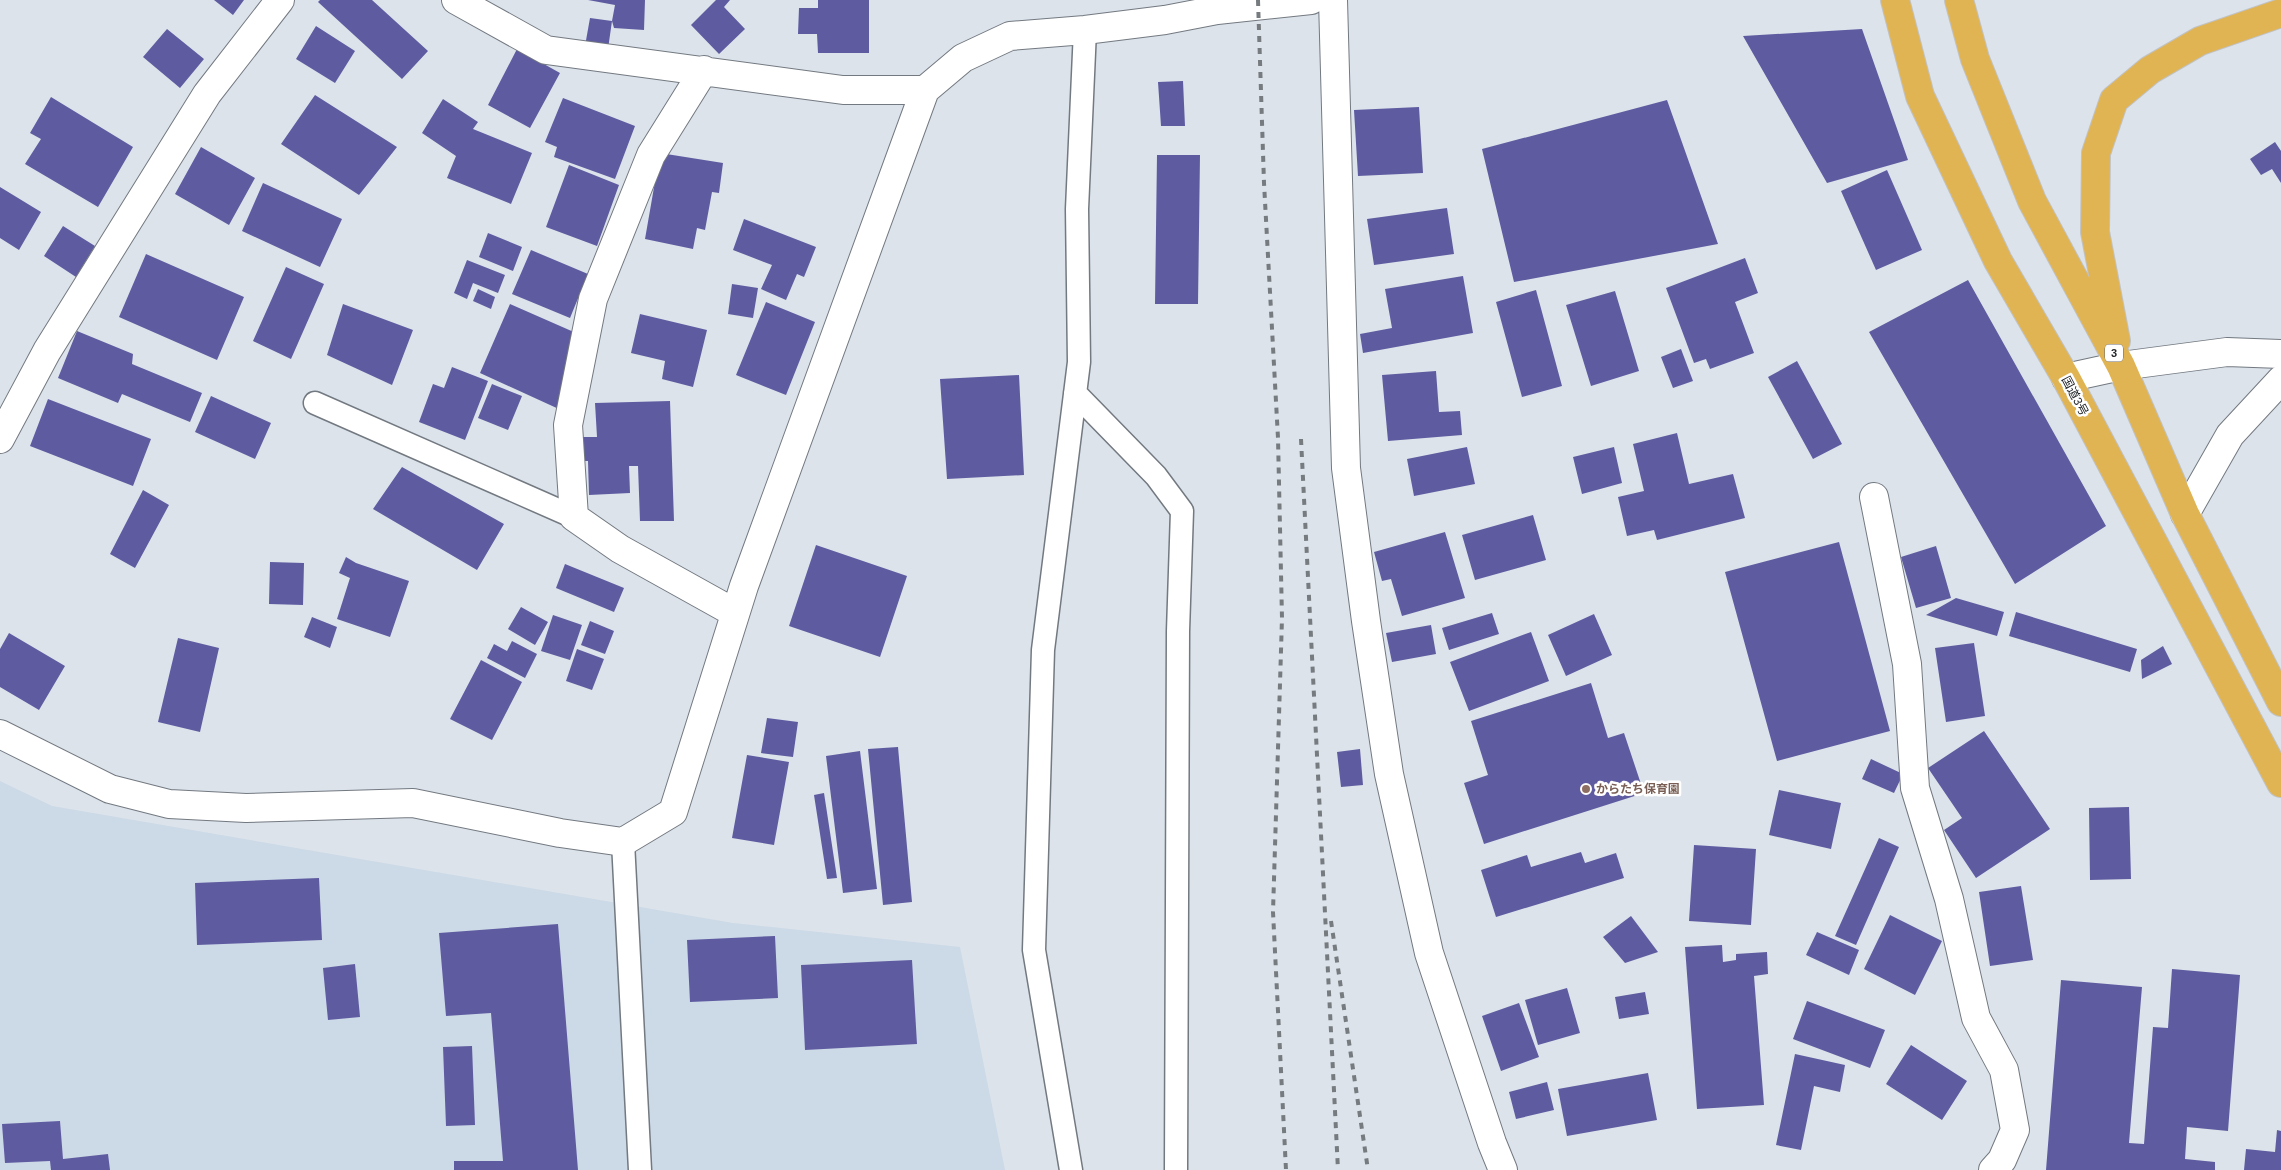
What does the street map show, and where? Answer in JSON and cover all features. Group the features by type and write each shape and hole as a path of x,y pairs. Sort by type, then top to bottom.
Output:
{"highway":[{"name":"国道3号","path":"1895,0 1920,96 1998,261 2066,378 2281,783"},
{"name":"3","path":"1959,0 1975,59 2032,201 2120,366 2185,514 2281,702"},
{"path":"2120,366 2095,232 2096,153 2114,100 2150,70 2200,41 2281,13"}],"street":[{"path":"0,439 47,351 207,94 280,0"},
{"path":"456,0 546,50 844,90 925,90"},
{"path":"0,734 110,789 169,804 246,808 413,803 560,833 623,842 673,812 735,613 925,90 963,58 1010,36 1085,30 1164,10 1217,10 1311,0"},
{"path":"1333,0 1346,468 1366,621 1389,774 1429,953 1492,1143 1503,1170"},
{"path":"704,70 651,155 593,299 568,426 574,517 620,549 735,613"},
{"path":"2066,378 2120,366 2227,352 2281,354"},
{"path":"2185,514 2230,435 2281,380"},
{"path":"1874,497 1907,664 1915,788 1949,899 1976,1018 2004,1070 2014,1130 2002,1160 1993,1170"}],"lane":[{"path":"1071,1170 1034,950 1043,650 1079,362 1077,209 1085,30"},
{"path":"1075,393 1156,476 1182,511 1178,641 1176,1170"},
{"path":"315,402 574,517"},
{"path":"623,842 640,1170"}],"shaded area":[{"path":"0,781 52,806 733,923 960,947 1005,1170 0,1170"}],"building":[{"path":"214,0 244,0 233,15"},
{"path":"320,0 372,0 428,51 402,79 318,2"},
{"path":"588,0 645,0 644,30 614,28 612,21 615,5"},
{"path":"716,0 730,0 724,7 745,29 719,54 691,25"},
{"path":"818,0 869,0 869,53 818,53 817,34 798,34 799,8 818,8"},
{"path":"590,18 612,21 608,49 585,46"},
{"path":"316,26 355,51 335,83 296,59"},
{"path":"167,29 204,59 180,88 143,57"},
{"path":"1862,29 1908,160 1827,183 1743,36"},
{"path":"517,49 560,73 530,128 488,105"},
{"path":"1183,81 1185,126 1161,126 1158,82"},
{"path":"315,95 397,147 359,195 281,144"},
{"path":"51,97 133,147 98,207 25,164 41,139 30,133"},
{"path":"563,98 635,126 615,179 554,157 557,147 545,142"},
{"path":"443,99 478,122 473,129 532,153 511,204 447,178 456,156 422,133"},
{"path":"1667,100 1718,244 1514,282 1482,149"},
{"path":"1419,107 1423,173 1358,176 1354,110"},
{"path":"2275,142 2281,151 2281,183 2272,169 2261,175 2250,159"},
{"path":"201,147 255,178 229,225 175,194"},
{"path":"660,153 723,163 719,193 712,192 705,230 697,228 693,249 645,239"},
{"path":"1157,155 1200,155 1198,304 1155,304"},
{"path":"569,165 619,185 597,246 546,227"},
{"path":"1887,170 1922,250 1876,270 1841,191"},
{"path":"263,183 342,219 320,267 242,231"},
{"path":"0,187 41,212 19,250 0,238"},
{"path":"1447,208 1454,254 1374,265 1367,219"},
{"path":"744,219 816,247 804,277 797,274 786,300 761,289 772,265 733,250"},
{"path":"63,226 95,246 76,277 44,256"},
{"path":"488,233 522,247 513,271 479,257"},
{"path":"531,250 588,274 570,318 512,294"},
{"path":"146,254 244,297 217,360 119,317"},
{"path":"1745,258 1758,293 1735,302 1754,353 1710,369 1706,359 1694,363 1666,288"},
{"path":"467,260 505,275 498,293 473,283 467,299 454,293"},
{"path":"286,267 324,284 291,359 253,341"},
{"path":"1463,276 1473,333 1363,353 1360,334 1392,328 1385,289"},
{"path":"1968,280 2106,526 2015,584 1869,332"},
{"path":"732,284 758,288 753,318 728,314"},
{"path":"478,289 495,297 491,309 473,301"},
{"path":"1536,290 1562,386 1522,397 1496,302"},
{"path":"1615,291 1639,371 1591,386 1566,305"},
{"path":"766,302 815,322 786,395 736,375"},
{"path":"343,304 413,330 392,385 327,355"},
{"path":"510,304 592,340 561,410 480,373"},
{"path":"640,314 707,330 693,387 662,379 665,361 631,353"},
{"path":"77,331 133,354 132,364 202,393 190,422 122,394 118,403 58,378"},
{"path":"1681,349 1693,381 1673,388 1661,357"},
{"path":"1797,361 1842,444 1813,459 1768,377"},
{"path":"452,367 488,381 465,440 419,422 433,384 444,388"},
{"path":"1436,371 1439,412 1460,411 1462,435 1388,441 1382,375"},
{"path":"1019,375 1024,475 947,479 940,379"},
{"path":"492,384 522,396 508,430 478,418"},
{"path":"211,396 271,423 255,459 195,432"},
{"path":"48,399 151,439 133,486 30,446"},
{"path":"670,401 674,521 640,521 638,466 629,466 630,493 589,495 588,461 579,461 578,437 597,437 595,403"},
{"path":"1677,433 1689,484 1733,474 1745,518 1657,540 1654,530 1627,536 1618,497 1644,491 1633,444"},
{"path":"1467,447 1475,484 1414,496 1407,459"},
{"path":"1614,447 1622,483 1582,494 1573,457"},
{"path":"402,467 504,524 477,570 373,509"},
{"path":"143,490 169,505 135,568 110,554"},
{"path":"1533,515 1546,560 1475,580 1462,535"},
{"path":"1445,532 1465,598 1402,616 1391,579 1382,581 1374,552"},
{"path":"1839,542 1890,731 1777,761 1725,572"},
{"path":"816,545 907,576 880,657 789,626"},
{"path":"1936,546 1951,598 1916,608 1901,557"},
{"path":"346,557 356,563 409,581 390,637 337,619 350,578 339,573"},
{"path":"270,562 304,563 303,605 269,604"},
{"path":"565,564 624,588 614,612 556,588"},
{"path":"1956,598 2004,612 1997,636 1926,615"},
{"path":"521,607 548,622 535,645 508,629"},
{"path":"2016,612 2137,649 2130,672 2009,636"},
{"path":"1492,613 1499,634 1449,650 1442,628"},
{"path":"1594,614 1612,655 1566,676 1548,635"},
{"path":"553,615 582,625 570,660 541,651"},
{"path":"312,617 337,627 330,648 304,637"},
{"path":"590,621 614,631 605,654 581,645"},
{"path":"1431,625 1436,654 1392,662 1386,633"},
{"path":"1531,632 1549,681 1469,711 1450,662"},
{"path":"9,633 65,666 39,710 0,687 0,649"},
{"path":"178,638 219,648 200,732 158,722"},
{"path":"512,641 537,654 525,678 487,658 494,644 507,651"},
{"path":"1974,643 1985,716 1946,722 1935,648"},
{"path":"2163,646 2172,664 2142,679 2141,660"},
{"path":"577,649 604,659 592,690 566,681"},
{"path":"481,660 522,682 492,740 450,719"},
{"path":"1591,683 1608,738 1624,733 1644,793 1484,844 1464,783 1488,775 1471,721"},
{"path":"767,718 798,722 793,757 761,753"},
{"path":"1984,731 2050,829 1976,878 1944,830 1962,818 1928,768"},
{"path":"898,747 912,902 883,905 868,749"},
{"path":"1360,749 1363,785 1341,787 1337,752"},
{"path":"860,751 877,889 843,893 826,756"},
{"path":"747,755 789,762 774,845 732,838"},
{"path":"1871,759 1903,774 1894,793 1862,779"},
{"path":"1779,790 1841,803 1831,849 1769,835"},
{"path":"824,793 837,878 827,879 814,795"},
{"path":"2129,807 2131,879 2090,880 2089,808"},
{"path":"1879,838 1899,847 1856,945 1835,936"},
{"path":"1694,845 1756,849 1751,925 1689,921"},
{"path":"1581,852 1585,863 1616,853 1624,878 1496,917 1481,870 1527,855 1531,867"},
{"path":"319,878 322,940 197,945 195,883"},
{"path":"2021,886 2033,960 1990,966 1979,892"},
{"path":"1890,915 1942,941 1915,995 1864,969"},
{"path":"1631,916 1658,952 1625,963 1603,937"},
{"path":"558,924 578,1170 454,1170 454,1161 503,1161 491,1013 446,1016 439,933"},
{"path":"1817,932 1859,950 1849,975 1806,955"},
{"path":"775,936 778,998 690,1002 687,940"},
{"path":"1722,945 1723,962 1736,960 1736,954 1767,952 1768,974 1754,976 1764,1105 1697,1109 1685,947"},
{"path":"912,960 917,1044 805,1050 801,965"},
{"path":"355,964 360,1017 328,1020 323,968"},
{"path":"2172,969 2240,975 2228,1131 2187,1127 2185,1159 2215,1162 2215,1170 2046,1170 2061,980 2142,987 2129,1143 2144,1144 2153,1027 2168,1028"},
{"path":"1567,988 1580,1033 1538,1045 1525,1000"},
{"path":"1645,992 1649,1014 1619,1019 1615,997"},
{"path":"1807,1001 1885,1030 1870,1068 1793,1039"},
{"path":"1519,1003 1539,1057 1501,1071 1482,1016"},
{"path":"1911,1045 1967,1081 1942,1120 1886,1084"},
{"path":"472,1046 475,1125 446,1126 443,1047"},
{"path":"1795,1054 1845,1065 1840,1092 1814,1086 1801,1150 1776,1145"},
{"path":"1648,1073 1657,1120 1567,1136 1558,1089"},
{"path":"1547,1082 1554,1110 1516,1119 1509,1092"},
{"path":"60,1121 63,1159 108,1154 110,1170 51,1170 50,1161 5,1163 2,1124"},
{"path":"2277,1130 2281,1131 2281,1170 2244,1170 2246,1149 2275,1152"}],"railway":[{"path":"1258,0 1264,183 1278,438 1282,618 1273,912 1286,1170"},
{"path":"1301,439 1338,1170"},
{"path":"1331,921 1368,1170"}],"place":[{"name":"からたち保育園","path":"1586,789"}]}
